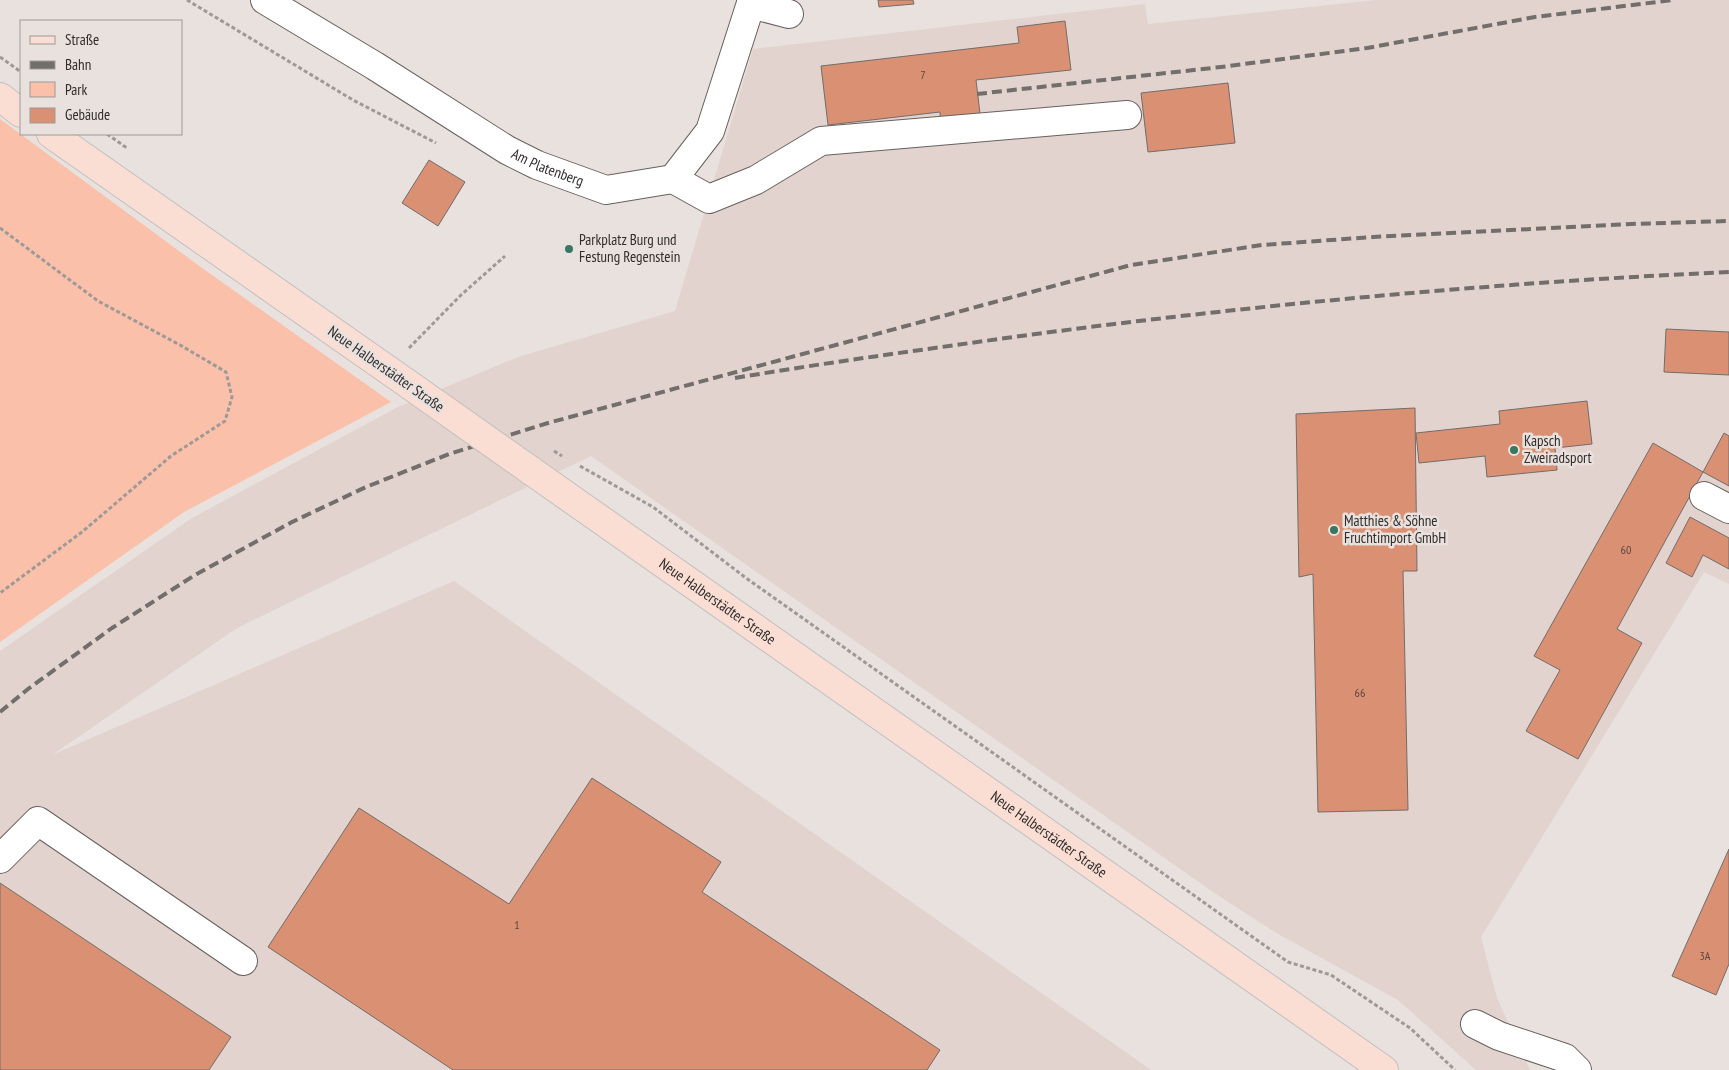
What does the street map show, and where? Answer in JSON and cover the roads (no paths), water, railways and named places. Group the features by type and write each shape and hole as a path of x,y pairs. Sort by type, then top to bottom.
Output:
{"main road":[{"path":"0,97 20,112"},
{"name":"Neue Halberstädter Straße","path":"52,135 1384,1070"}],"street":[{"name":"Am Platenberg","path":"265,0 375,66 507,150 537,165 606,190 673,179"},
{"path":"789,14 752,2 710,131 673,179 709,199 756,180 821,141 1127,115"},
{"path":"1704,496 1729,510"},
{"path":"0,860 38,821 242,961"},
{"path":"1475,1024 1499,1036 1565,1058 1577,1070"}],"railway":[{"path":"977,94 1221,67 1367,48 1535,17 1673,0"},
{"path":"0,712 28,689 112,628 195,575 292,522 366,487 449,454 548,423 1131,265 1262,245 1373,237 1729,221"},
{"path":"735,378 842,361 1046,333 1240,309 1533,283 1729,272"}],"place":[{"name":"Parkplatz Burg und Festung Regenstein","path":"569,249"},
{"name":"Kapsch Zweiradsport","path":"1514,450"},
{"name":"Matthies & Söhne Fruchtimport GmbH","path":"1334,530"}]}
